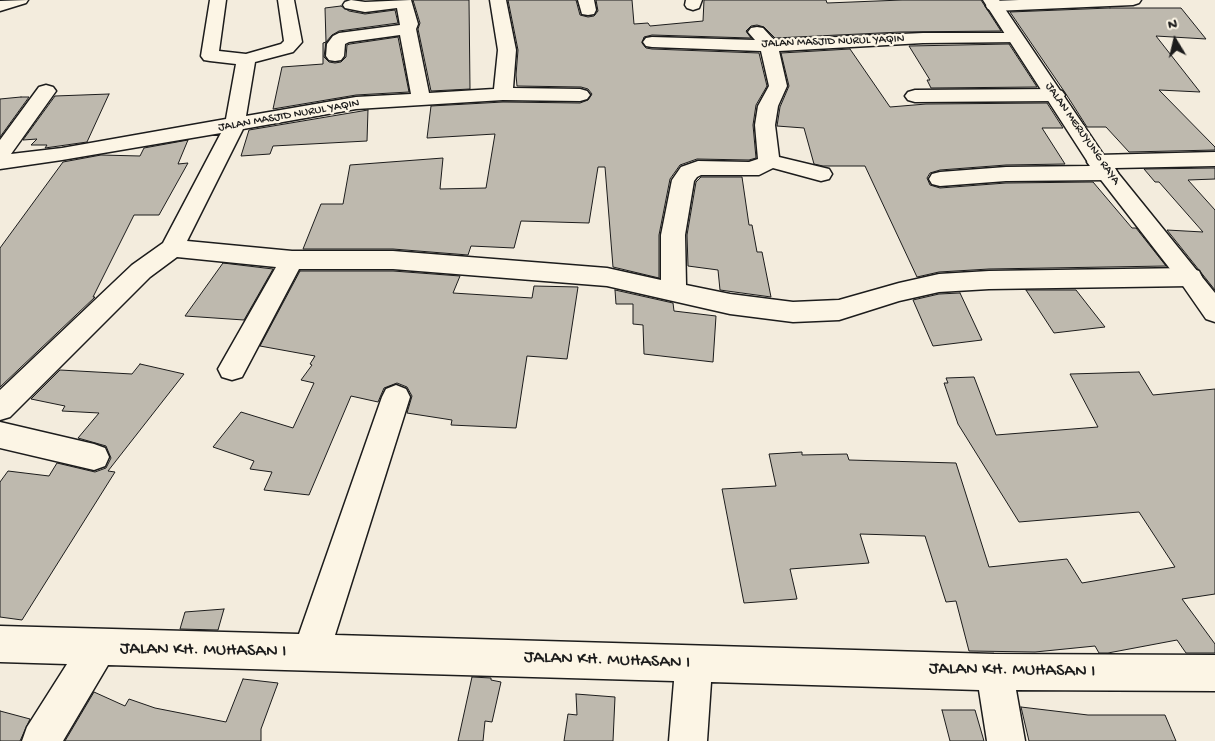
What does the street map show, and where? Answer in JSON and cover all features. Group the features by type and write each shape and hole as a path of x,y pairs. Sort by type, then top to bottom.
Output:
{"street":[{"path":"0,6 20,0"},
{"path":"218,0 210,56 246,59 288,48 293,42 286,0"},
{"path":"498,0 507,50 503,94"},
{"path":"992,3 1133,0"},
{"path":"351,5 365,7 403,1 409,24 407,28 421,98"},
{"name":"JALAN MERUYUNG RAYA","path":"992,3 1102,168 1190,277 1215,312"},
{"path":"753,27 769,46 778,86 768,106 765,125 769,161"},
{"path":"335,56 336,44 339,40 407,28"},
{"name":"JALAN MASJID NURUL YAQIN","path":"652,42 769,46 923,38 1014,38"},
{"path":"0,408 141,270 172,248 235,126 246,59"},
{"path":"0,154 46,91"},
{"name":"JALAN MASJID NURUL YAQIN","path":"0,162 235,126 356,103 503,94 580,95"},
{"path":"915,96 1055,95"},
{"path":"940,179 1215,159"},
{"path":"674,292 673,235 683,180 689,172 698,168 749,170 759,168 769,161 821,174"},
{"path":"172,248 292,260 393,260 607,277 730,304 793,312 839,310 899,292 939,283 989,280 1190,277"},
{"path":"232,369 292,260"},
{"path":"312,653 396,397"},
{"path":"0,435 94,457"},
{"name":"JALAN KH. MUHASAN I","path":"0,644 994,672 1215,673"},
{"path":"41,741 98,648"},
{"path":"688,741 694,664"},
{"path":"994,672 1006,741"}],"building":[{"path":"413,0 469,0 470,89 431,91 418,29 420,23"},
{"path":"508,0 576,0 580,15 588,17 594,16 598,11 596,0 632,0 634,24 648,23 650,26 703,21 704,0 826,0 827,3 902,0 981,0 1001,31 901,32 775,38 764,27 757,25 751,26 746,31 751,38 652,35 644,37 642,43 646,48 652,49 759,53 767,86 756,105 753,125 756,158 749,160 697,159 680,165 670,179 659,235 659,278 613,267 605,167 598,167 589,223 521,221 514,248 471,246 468,255 393,249 303,249 321,204 343,204 350,165 443,158 440,189 486,188 495,134 427,138 431,106 503,102 580,103 588,100 592,94 588,89 581,87 517,86 518,50"},
{"path":"341,6 349,11 365,14 395,10 398,23 339,31 326,42 325,8"},
{"path":"1110,8 1181,8 1206,39 1156,36 1200,92 1159,90 1215,147 1215,150 1129,152 1106,127 1087,127 1010,12"},
{"path":"398,37 409,92 356,95 273,109 282,67 323,64 323,43 326,42 324,57 329,62 335,63 341,62 346,57 347,45"},
{"path":"1009,44 1037,87 931,88 927,80 930,80 909,46"},
{"path":"850,49 890,107 926,104 1047,103 1063,128 1042,128 1065,164 1006,165 940,170 930,173 927,178 930,185 940,188 1006,183 1093,182 1132,228 1136,228 1166,266 989,269 939,272 917,277 865,166 823,166 814,164 804,128 777,126 780,107 789,86 781,53"},
{"path":"109,94 87,142 45,148 47,145 31,145 37,139 23,140 55,96"},
{"path":"29,97 0,137 0,99"},
{"path":"368,110 367,141 273,146 270,154 241,156 249,130"},
{"path":"188,140 178,164 188,163 159,215 134,215 93,297 95,297 0,387 0,248 63,162 101,155 140,156 144,148"},
{"path":"1215,168 1215,179 1188,180 1215,210 1215,290 1167,230 1203,232 1159,182 1155,182 1144,169"},
{"path":"701,177 742,177 749,225 752,225 757,252 762,252 771,297 720,290 718,270 688,266 687,235 696,182"},
{"path":"223,263 273,269 244,320 185,316"},
{"path":"300,271 393,271 460,276 453,293 532,298 534,286 578,287 567,359 527,356 516,428 451,425 452,420 407,413 412,396 407,387 397,383 384,388 378,402 351,396 309,495 264,490 272,472 250,469 254,461 213,447 241,412 293,428 314,383 301,380 312,365 310,364 315,356 260,346"},
{"path":"615,290 673,303 674,311 716,316 713,362 644,354 643,325 633,324 633,304 616,304"},
{"path":"1026,290 1076,290 1105,327 1054,333"},
{"path":"960,293 982,340 933,346 913,300 939,294"},
{"path":"140,364 184,374 108,471 115,472 22,620 0,617 0,482 8,471 49,476 57,463 95,472 106,468 111,458 106,446 78,438 99,413 62,411 65,406 31,399 60,370 132,374"},
{"path":"1139,372 1153,395 1215,389 1215,594 1182,599 1215,644 1215,653 1186,653 1177,640 1108,653 1099,653 1095,646 1035,652 969,651 956,601 946,602 925,536 860,534 869,563 790,569 797,599 744,603 722,489 776,486 769,454 802,452 802,455 847,454 849,460 956,463 989,567 1067,559 1082,583 1175,567 1139,512 1019,522 958,424 944,383 948,383 946,378 974,377 996,435 1098,427 1070,374"},
{"path":"224,609 218,630 180,629 185,612"},
{"path":"472,677 491,678 491,680 501,682 492,722 485,721 483,741 458,741"},
{"path":"243,679 278,683 261,729 261,741 65,741 94,692 125,706 129,699 155,708 226,722"},
{"path":"576,694 615,697 613,741 564,741 568,714 577,715"},
{"path":"1021,707 1088,715 1165,715 1176,741 1029,741"},
{"path":"942,710 975,710 984,741 950,741"},
{"path":"0,711 30,719 20,741 0,741"}]}
